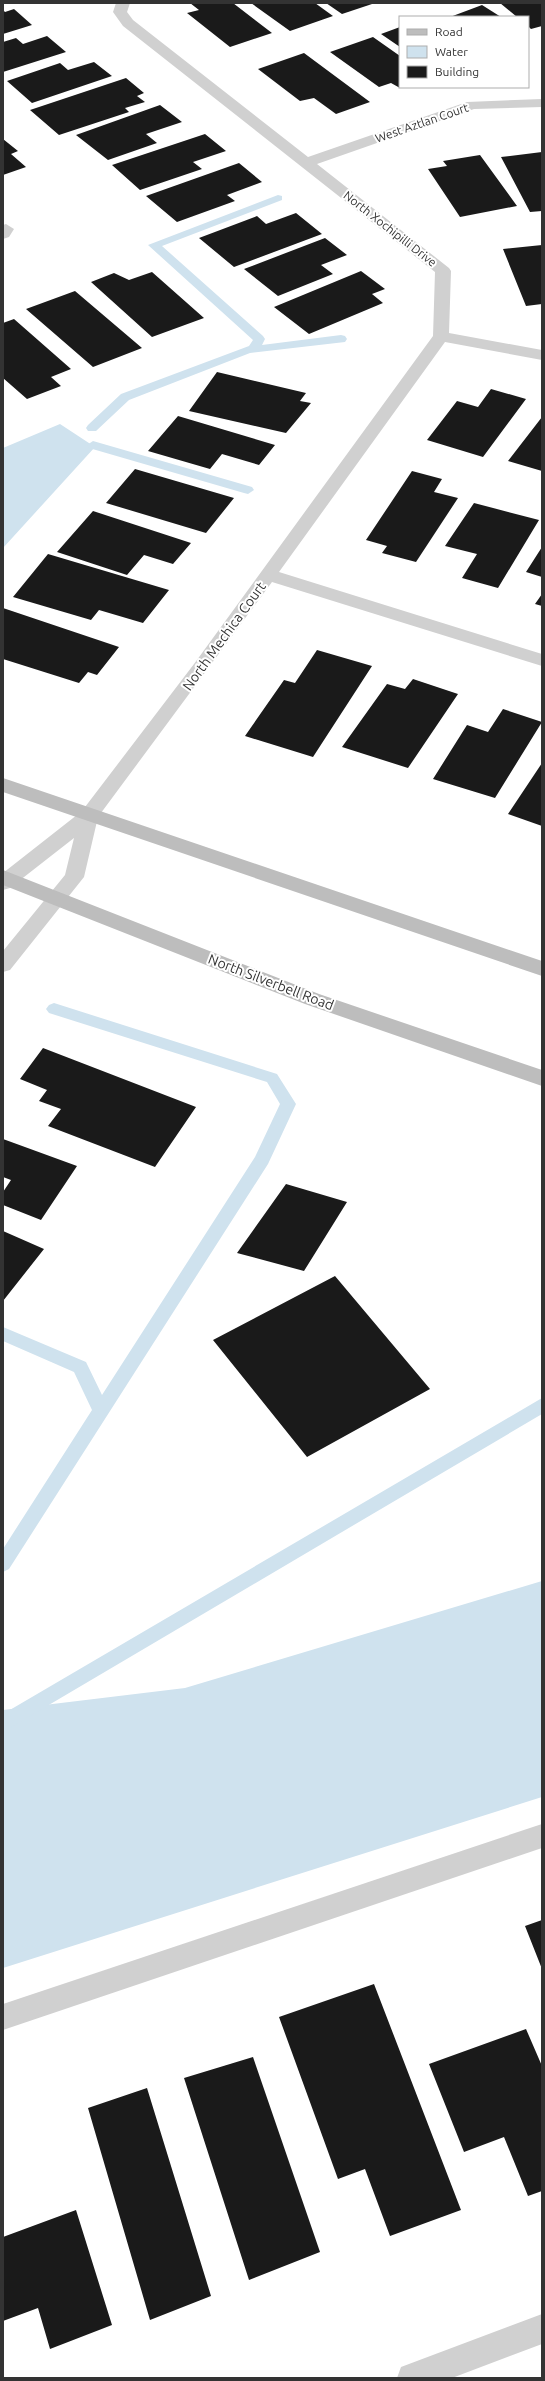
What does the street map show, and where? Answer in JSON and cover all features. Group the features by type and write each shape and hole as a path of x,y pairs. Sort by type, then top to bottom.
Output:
{"main road":[{"path":"3,785 89,816 542,969"},
{"name":"North Silverbell Road","path":"4,879 312,999 542,1078"}],"street":[{"name":"North Xochipilli Drive","path":"123,3 120,12 128,23 443,271 441,336"},
{"name":"West Aztlan Court","path":"306,163 472,105 542,103"},
{"path":"268,575 441,336 542,355"},
{"name":"North Mechica Court","path":"3,965 58,899 74,877 89,816 201,668 268,575 542,660"},
{"path":"4,879 89,816"},
{"path":"3,2017 542,1836"},
{"path":"412,2378 542,2330"}],"water":[{"path":"60,424 95,447 3,548 3,448"},
{"path":"542,1581 542,1797 3,1968 3,1710 185,1688"}],"building":[{"path":"190,3 233,3 272,33 230,47 187,13 199,10"},
{"path":"251,3 315,3 333,16 290,31"},
{"path":"326,3 375,3 342,14"},
{"path":"500,3 542,3 542,26 531,29 529,27 529,16 516,16"},
{"path":"482,5 499,16 453,16"},
{"path":"14,9 32,25 3,34 3,10 5,12"},
{"path":"399,27 399,46 381,34"},
{"path":"47,36 66,52 3,72 3,42 16,38 23,44"},
{"path":"373,37 399,55 399,87 391,83 379,87 330,52"},
{"path":"304,53 370,102 336,114 314,98 300,101 258,69"},
{"path":"94,62 112,76 32,103 7,81 60,63 68,70"},
{"path":"126,78 144,93 137,96 145,102 125,108 129,112 59,135 30,110"},
{"path":"160,105 182,122 146,134 157,143 108,160 76,135"},
{"path":"205,134 226,151 193,162 202,169 140,190 112,165"},
{"path":"3,139 18,151 11,154 26,167 3,175"},
{"path":"542,152 542,211 530,212 501,157"},
{"path":"480,155 517,206 460,217 428,169 447,166 443,161"},
{"path":"239,163 262,182 227,195 235,201 177,222 146,196"},
{"path":"296,213 322,234 234,267 199,238 257,216 266,224"},
{"path":"325,238 347,255 321,265 333,274 278,296 244,269"},
{"path":"542,245 542,304 526,306 503,249"},
{"path":"361,271 385,289 372,294 383,303 309,334 274,307"},
{"path":"152,272 204,318 152,337 91,282 114,273 129,280"},
{"path":"75,291 142,348 93,367 26,309"},
{"path":"14,319 71,369 51,377 61,386 27,399 3,378 3,323"},
{"path":"217,372 306,393 300,401 311,403 286,433 189,411"},
{"path":"491,389 526,399 483,457 427,440 457,401 478,407"},
{"path":"178,416 275,445 259,465 222,454 210,469 148,451"},
{"path":"542,417 542,471 508,461"},
{"path":"135,469 234,498 206,533 106,503"},
{"path":"412,471 442,479 434,492 458,498 416,562 382,553 387,546 366,540"},
{"path":"474,503 539,520 498,588 462,578 477,554 445,546"},
{"path":"93,511 191,543 173,564 144,555 127,575 57,552"},
{"path":"542,547 542,577 526,572"},
{"path":"48,554 169,590 143,623 99,610 91,620 13,597"},
{"path":"542,594 542,606 535,604"},
{"path":"3,608 119,647 97,675 88,672 79,683 3,659"},
{"path":"317,650 372,666 313,757 245,736 284,680 295,683"},
{"path":"413,679 458,694 408,768 342,747 387,684 405,689"},
{"path":"503,709 542,722 495,798 433,779 467,725 488,732"},
{"path":"542,763 542,826 508,814"},
{"path":"43,1048 196,1107 155,1167 48,1126 61,1109 39,1101 47,1090 20,1079"},
{"path":"3,1139 77,1166 41,1220 3,1205 3,1192 11,1180 3,1177"},
{"path":"286,1184 347,1202 304,1271 237,1253"},
{"path":"3,1231 44,1249 3,1301"},
{"path":"335,1276 430,1389 307,1457 213,1340"},
{"path":"542,1920 542,1969 525,1926"},
{"path":"374,1984 461,2210 390,2236 365,2169 338,2179 279,2017"},
{"path":"526,2029 542,2066 542,2191 528,2196 504,2137 464,2152 429,2064"},
{"path":"253,2057 320,2252 249,2280 184,2078"},
{"path":"147,2088 211,2296 150,2320 88,2108"},
{"path":"76,2210 112,2325 50,2349 38,2308 3,2321 3,2237"}],"waterway":[{"path":"253,349 259,339 154,245 278,198"},
{"path":"253,349 341,339"},
{"path":"92,428 125,397 248,350 253,349"},
{"path":"93,445 248,490"},
{"path":"3,1564 262,1160 288,1104 272,1078 54,1009"},
{"path":"3,1334 80,1367 101,1410"},
{"path":"3,1724 542,1405"}]}
